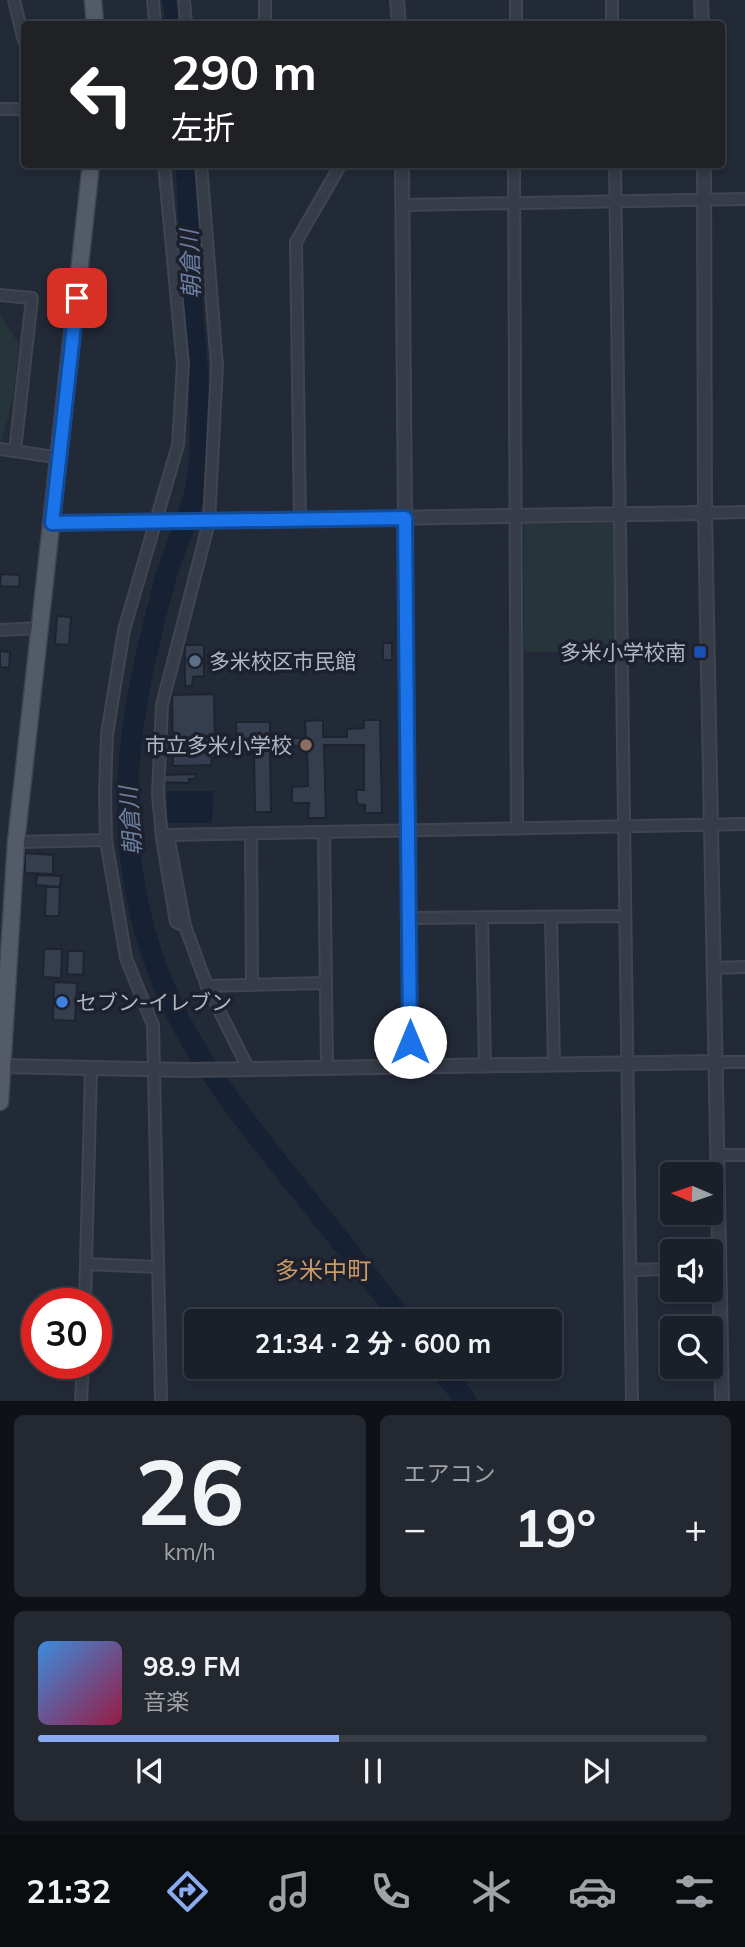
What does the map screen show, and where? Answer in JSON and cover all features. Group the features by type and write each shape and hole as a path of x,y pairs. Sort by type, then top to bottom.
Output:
{"main road":[{"path":"93,0 95,21"},
{"path":"0,1102 0,1066 16,842 61,458 91,168"}],"street":[{"path":"14,0 21,29"},
{"path":"153,0 155,21"},
{"path":"184,0 186,21"},
{"path":"265,0 265,21"},
{"path":"397,0 399,21"},
{"path":"516,0 516,21"},
{"path":"612,0 612,21"},
{"path":"701,0 702,21"},
{"path":"0,109 21,109"},
{"path":"161,1401 153,1025 126,958 106,840 107,734 111,697 124,630 158,523 178,445 183,365 164,168"},
{"path":"186,926 176,922 162,838 158,794 162,705 207,522 216,366 201,168"},
{"path":"300,520 296,242 339,168"},
{"path":"402,168 410,1067"},
{"path":"514,168 517,829"},
{"path":"615,168 632,1401"},
{"path":"704,168 705,513 715,968 716,1239"},
{"path":"402,205 745,199"},
{"path":"0,295 32,298 15,451"},
{"path":"0,449 61,458"},
{"path":"52,523 745,512"},
{"path":"0,630 41,628"},
{"path":"242,1068 207,986 186,926 168,835 745,824"},
{"path":"251,833 252,984"},
{"path":"324,833 327,1066"},
{"path":"16,842 106,840"},
{"path":"410,918 625,916"},
{"path":"551,917 554,1064"},
{"path":"482,918 485,1066"},
{"path":"715,968 745,967"},
{"path":"207,986 326,983"},
{"path":"0,1066 186,1070 745,1062"},
{"path":"85,1288 91,1069"},
{"path":"717,1155 745,1155"},
{"path":"86,1264 158,1267"},
{"path":"631,1270 660,1269"},
{"path":"717,1302 722,1401"},
{"path":"81,1401 82,1379"}],"shaded area":[{"path":"0,315 19,344 13,399 0,445"},
{"path":"615,523 616,651 524,652 524,524"}],"water":[{"path":"167,791 213,791 212,823 167,823"}],"building":[{"path":"1,574 20,575 19,587 0,586"},
{"path":"57,616 71,617 69,645 55,644"},
{"path":"383,643 392,643 392,660 383,660"},
{"name":"多米校区市民館","path":"185,645 204,645 204,676 193,677 192,686 185,686"},
{"path":"0,651 10,652 9,668 0,667"},
{"path":"214,694 215,758 212,758 211,765 173,766 172,695"},
{"path":"323,720 323,737 347,737 347,729 364,728 364,720 380,720 382,813 365,813 365,805 357,804 356,790 364,790 364,745 324,745 326,818 308,818 309,803 292,803 292,787 308,786 307,746 270,747 271,812 255,812 254,754 237,755 236,722 270,722 270,738 306,738 305,721"},
{"path":"196,774 195,779 189,779 189,783 163,782 162,775"},
{"path":"25,853 53,855 53,874 25,873"},
{"path":"37,875 61,876 60,887 36,885"},
{"path":"46,887 60,887 59,916 45,916"},
{"path":"44,949 62,949 61,978 43,977"},
{"path":"68,951 84,951 83,975 67,974"},
{"path":"54,982 77,983 75,1021 53,1020"}],"waterway":[{"name":"朝倉川","path":"173,0 176,21"},
{"name":"朝倉川","path":"186,168 200,402 199,466 194,495 169,566 152,631 133,728 128,776 132,873 143,923 159,974 200,1056 253,1131 394,1309"},
{"name":"朝倉川","path":"449,1379 466,1401"}],"place":[{"name":"多米小学校南","path":"700,652"},
{"name":"多米校区市民館","path":"195,661"},
{"name":"市立多米小学校","path":"306,745"},
{"name":"セブン-イレブン","path":"62,1002"}],"district":[{"name":"多米中町","path":"323,1270"}],"route":[{"path":"77,298 52,523 405,518 410,1042"}]}
